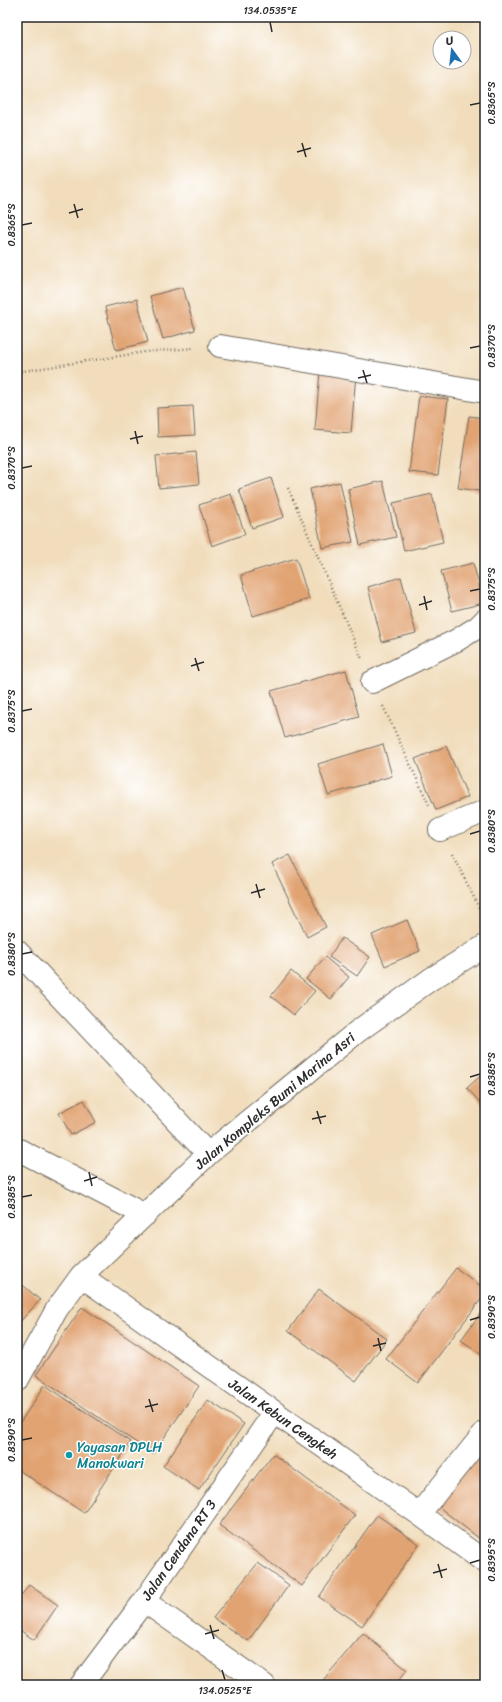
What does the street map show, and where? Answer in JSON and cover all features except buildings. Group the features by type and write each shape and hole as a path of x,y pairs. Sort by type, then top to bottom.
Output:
{"street":[{"path":"220,346 485,392"},
{"path":"372,682 457,640 478,627 485,620"},
{"path":"440,830 485,811"},
{"name":"Jalan Kompleks Bumi Marina Asri","path":"17,1381 57,1309 81,1276 208,1154 358,1031 431,979 485,946"},
{"path":"17,951 208,1154"},
{"path":"17,1149 145,1215"},
{"name":"Jalan Kebun Cengkeh","path":"81,1276 485,1562"},
{"name":"Jalan Cendana RT 3","path":"81,1685 144,1601 274,1413"},
{"path":"419,1514 485,1432"},
{"path":"144,1601 264,1685"}],"path":[{"path":"17,372 145,352 220,346"}],"place":[{"name":"Yayasan DPLH Manokwari","path":"69,1455"}]}
